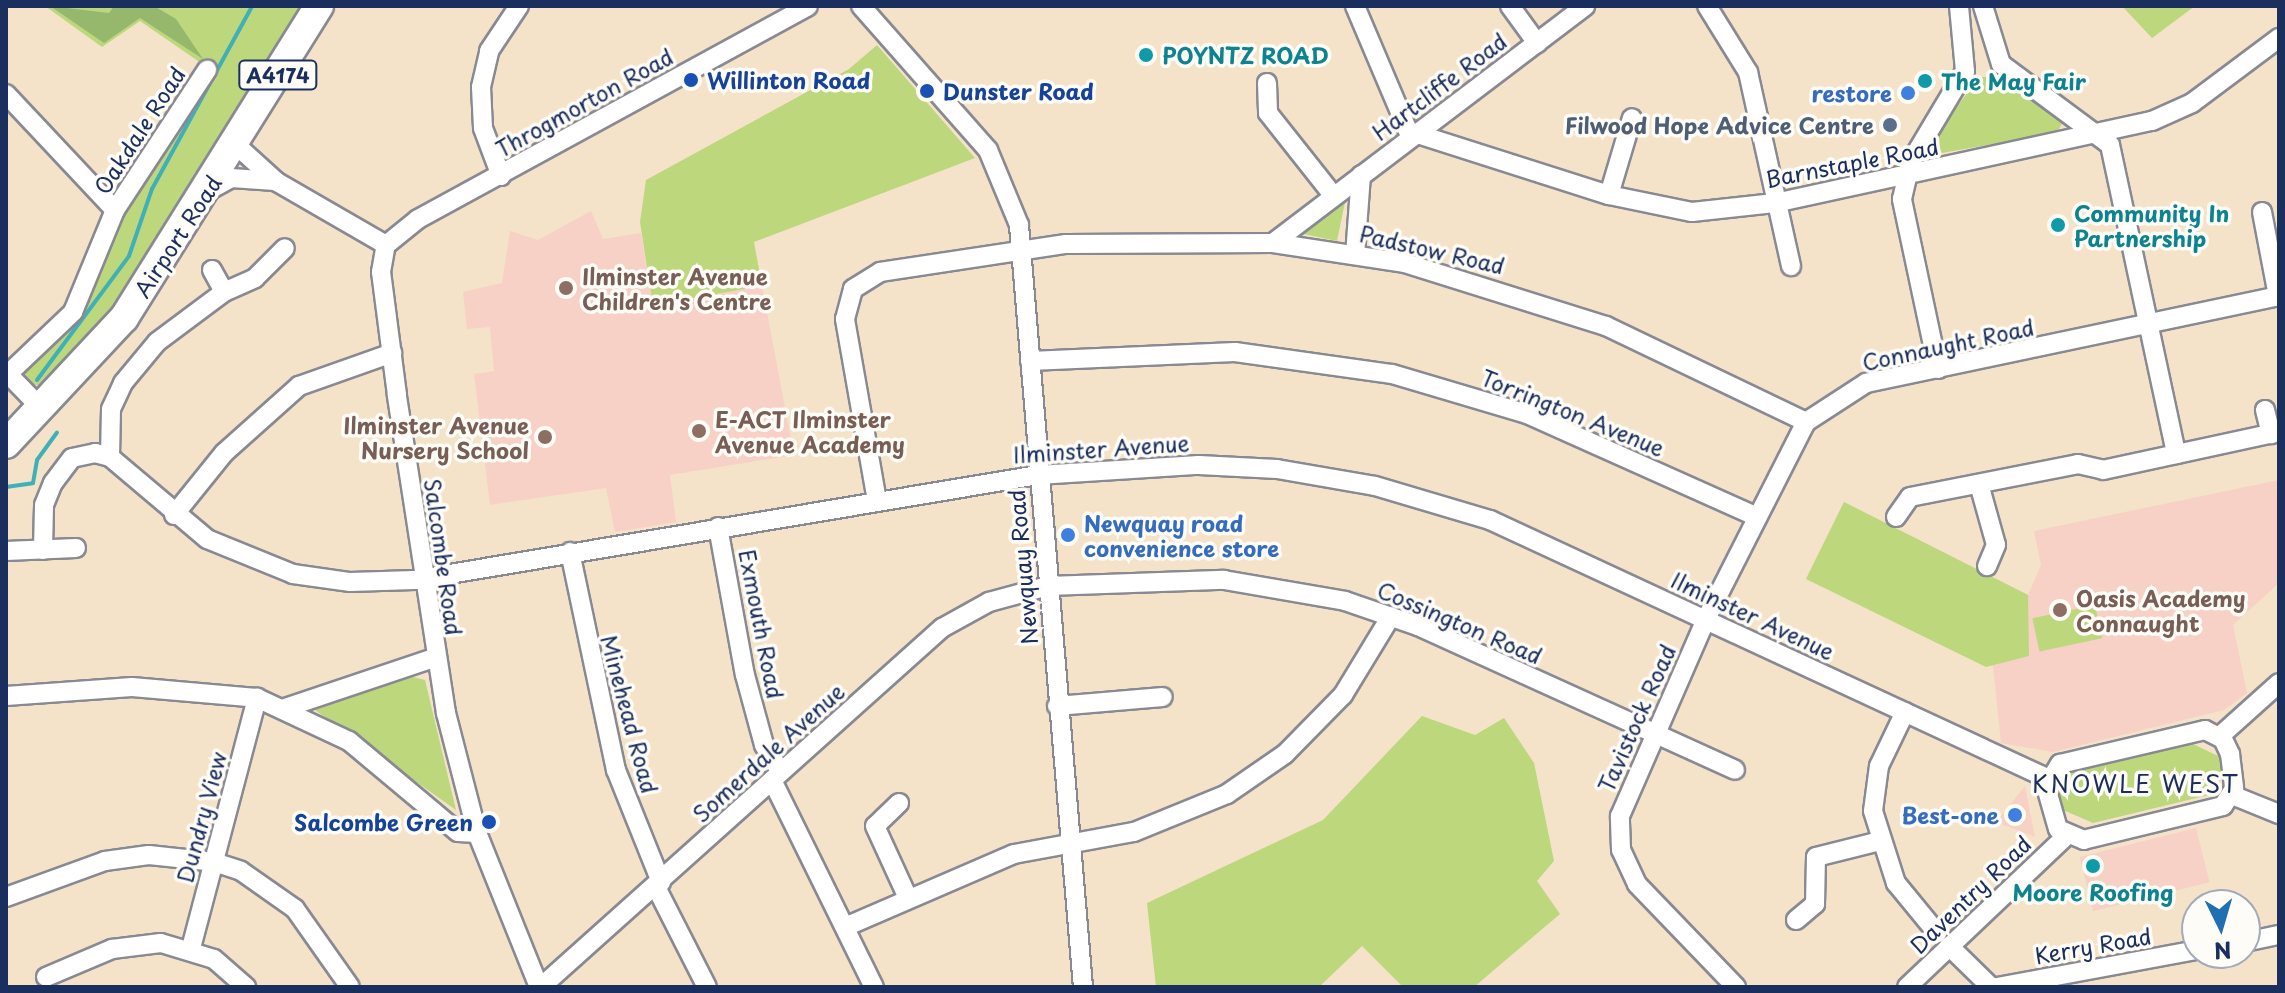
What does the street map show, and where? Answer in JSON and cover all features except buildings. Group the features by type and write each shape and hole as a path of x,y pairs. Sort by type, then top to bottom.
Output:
{"highway":[{"name":"Airport Road","path":"6,444 124,318 208,191 319,6"}],"street":[{"path":"501,176 483,128 481,87 489,51 519,6"},
{"name":"Throgmorton Road","path":"386,245 501,176 808,6"},
{"name":"Newquay Road","path":"861,6 988,150 1013,203 1020,249 1083,987"},
{"path":"1355,6 1392,107 1417,133"},
{"path":"1510,6 1537,43"},
{"name":"Hartcliffe Road","path":"1273,243 1585,6"},
{"path":"1707,6 1748,72 1791,266"},
{"path":"1938,369 1902,199 1906,176 1965,71 1959,6"},
{"path":"1983,6 2001,64 2104,135 2176,454"},
{"name":"Barnstaple Road","path":"1417,133 1609,195 1692,212 1775,203 2104,135 2192,103 2279,38"},
{"name":"Oakdale Road","path":"7,373 73,312 115,210 207,70"},
{"path":"1267,83 1268,113 1333,195"},
{"path":"6,94 115,210"},
{"path":"1609,195 1632,118"},
{"path":"236,145 277,182 386,245"},
{"path":"1355,255 1361,175"},
{"path":"208,191 231,178 277,182"},
{"path":"2262,212 2278,296"},
{"name":"Padstow Road","path":"1020,249 1140,240 1273,243 1355,255 1559,308 1806,422"},
{"name":"Salcombe Road","path":"386,245 381,272 434,658 477,833 540,987"},
{"path":"43,550 53,483 72,458 110,457 111,409 123,383 157,342 224,292 255,278 285,248"},
{"path":"877,501 845,319 853,289 880,272 1020,249"},
{"path":"212,270 224,292"},
{"name":"Connaught Road","path":"1706,619 1806,422 1843,392 2278,296"},
{"name":"Torrington Avenue","path":"1030,361 1235,352 1392,374 1527,414 1757,517"},
{"path":"174,515 224,453 299,386 392,353"},
{"path":"7,373 42,409"},
{"path":"1896,517 1910,497 2023,476 2076,455 2103,470 2275,433 2265,410"},
{"name":"Ilminster Avenue","path":"110,457 174,515 207,539 293,574 350,582 422,578 1038,475 1199,465 1375,486 1490,520 2049,779"},
{"path":"1979,484 1996,545 1987,566"},
{"name":"Exmouth Road","path":"718,527 745,675 764,745 874,987"},
{"path":"6,551 76,548"},
{"name":"Minehead Road","path":"570,552 616,770 659,885 707,987"},
{"name":"Cossington Road","path":"1048,586 1224,580 1391,616 1735,770"},
{"name":"Somerdale Avenue","path":"540,987 659,885 942,628 989,602 1048,586"},
{"path":"845,927 907,896 1014,854 1154,827 1257,776 1343,695 1391,616"},
{"name":"Tavistock Road","path":"1706,619 1625,800 1621,850 1637,884 1736,987"},
{"path":"285,708 434,658"},
{"path":"2220,736 2279,683"},
{"path":"6,696 132,687 257,698 285,708 349,741 458,832 477,833"},
{"path":"1057,706 1163,697"},
{"name":"Dundry View","path":"191,948 257,698"},
{"path":"1905,712 1874,781 1880,841 1901,892 1943,940 1994,987"},
{"path":"2202,731 2220,736 2230,754 2232,795 2219,808 2087,839 2066,836 2047,797 2049,779 2068,761 2202,731"},
{"path":"2232,795 2279,814"},
{"path":"899,803 875,826 907,896"},
{"name":"Daventry Road","path":"1907,987 1943,940 2066,836"},
{"path":"1796,920 1815,904 1816,857 1880,841"},
{"path":"6,897 105,861 149,855 214,862 241,871 295,909 350,987"},
{"path":"46,977 135,944 191,948 246,987"},
{"name":"Kerry Road","path":"1994,987 2181,953"}],"shaded area":[{"path":"591,211 603,239 641,233 653,305 762,286 794,455 670,475 676,522 615,532 606,488 490,505 474,374 494,371 490,327 467,329 463,292 502,283 510,231 538,240"},
{"name":"Oasis Academy Connaught","path":"2279,480 2279,583 2233,625 2247,693 2224,710 2053,752 2001,743 1993,666 1806,579 1844,502 2028,595 2041,565 2034,531"},
{"name":"Best-one","path":"2025,786 2035,837 1996,822"},
{"path":"2196,828 2210,882 2093,911 2080,857"}],"green space":[{"path":"45,6 304,6 116,312 48,387 31,384 22,373 85,305 128,207 214,72 140,21 102,47"},
{"path":"50,6 109,13 114,6 154,6 176,19 203,59 140,18 104,43"},
{"path":"2122,6 2195,6 2152,38"},
{"path":"877,45 975,158 754,242 762,286 653,305 640,222 646,180 849,69"},
{"path":"1979,77 2002,77 2065,117 2057,133 1930,155 1928,146"},
{"path":"1342,201 1345,202 1337,241 1299,233"},
{"path":"1844,502 2028,595 2029,656 1986,667 1806,579"},
{"path":"2095,605 2102,638 2039,652 2032,618"},
{"path":"413,677 425,680 456,810 315,710 316,702"},
{"path":"1422,716 1475,735 1504,718 1534,763 1554,861 1537,881 1560,914 1474,987 1403,987 1362,946 1319,987 1156,987 1147,903 1323,820"},
{"path":"2189,742 2220,757 2222,778 2209,795 2093,823 2061,809 2059,787 2072,770"}],"waterway":[{"path":"37,380 129,256 152,189 252,6"},
{"path":"6,487 33,483 37,460 57,432"}],"place":[{"name":"POYNTZ ROAD","path":"1146,55"},
{"name":"Willinton Road","path":"691,80"},
{"name":"The May Fair","path":"1925,81"},
{"name":"Dunster Road","path":"927,91"},
{"name":"restore","path":"1908,93"},
{"name":"Filwood Hope Advice Centre","path":"1890,125"},
{"name":"Community In Partnership","path":"2058,225"},
{"name":"Ilminster Avenue Children's Centre","path":"566,288"},
{"name":"E-ACT Ilminster Avenue Academy","path":"699,431"},
{"name":"Ilminster Avenue Nursery School","path":"545,437"},
{"name":"Newquay road convenience store","path":"1068,535"},
{"name":"Oasis Academy Connaught","path":"2060,610"},
{"name":"Best-one","path":"2015,815"},
{"name":"Salcombe Green","path":"489,822"},
{"name":"Moore Roofing","path":"2093,866"}],"district":[{"name":"KNOWLE WEST","path":"2136,784"}]}
